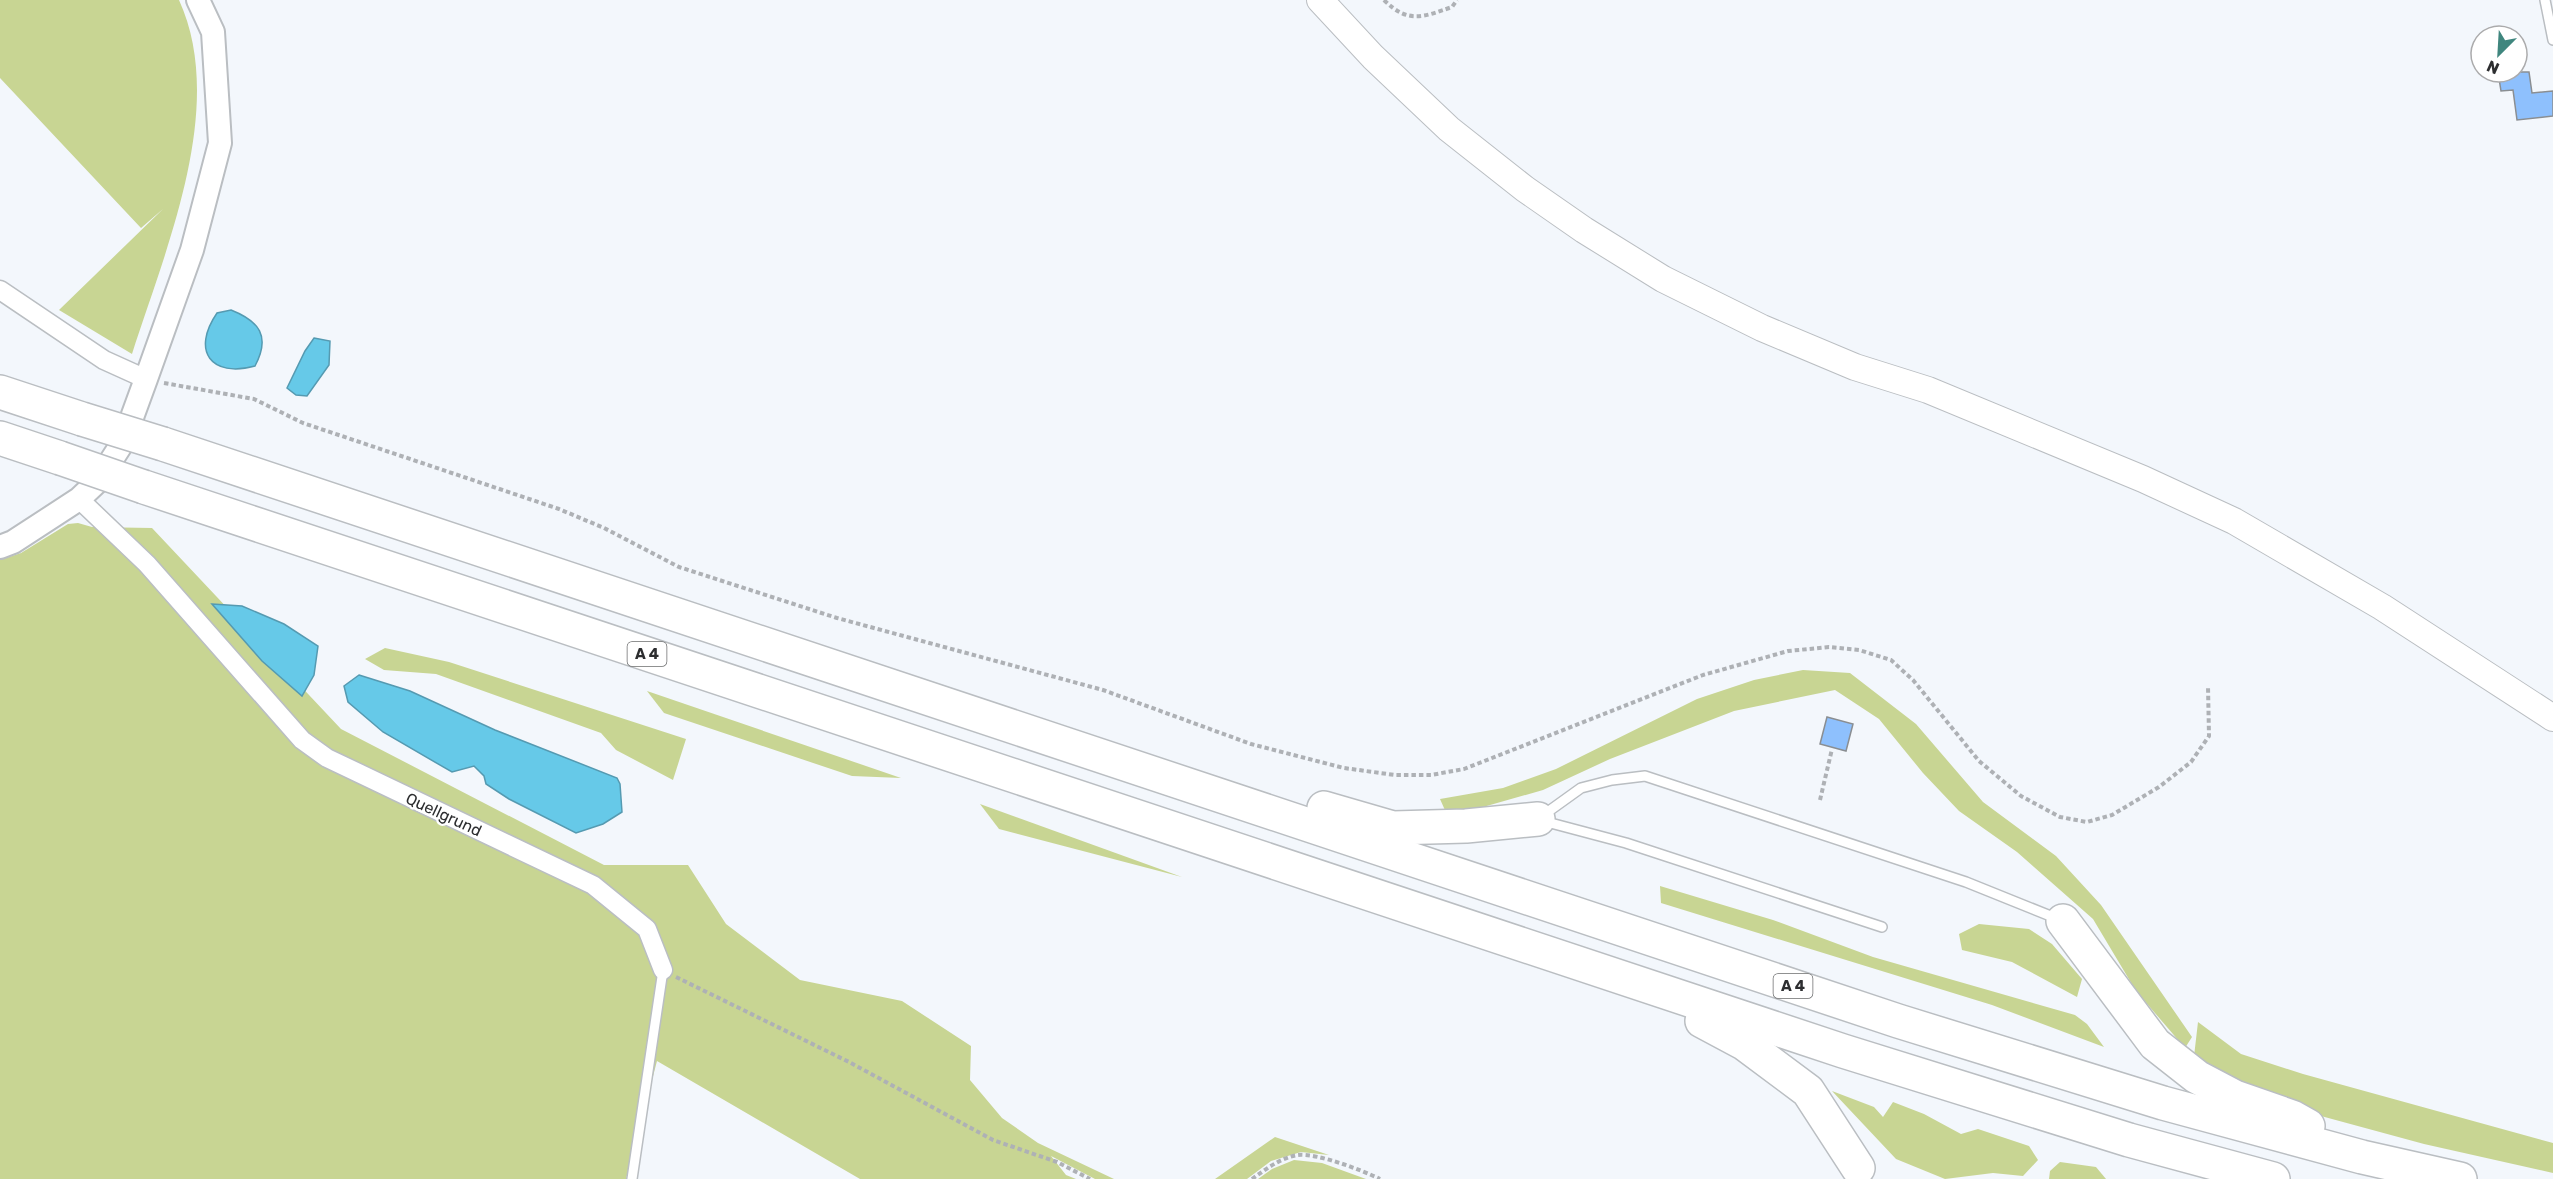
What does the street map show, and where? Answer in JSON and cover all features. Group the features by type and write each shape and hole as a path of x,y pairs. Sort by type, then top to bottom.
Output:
{"highway":[{"name":"A 4","path":"0,392 164,444 1898,1021 2163,1103 2362,1157 2460,1179"},
{"name":"A 4","path":"0,438 1843,1051 2129,1140 2273,1179"},
{"path":"1230,798 1290,798 1393,828 1466,826 1538,819"},
{"path":"2063,921 2155,1044 2197,1077 2226,1092 2292,1117 2362,1157"},
{"path":"1615,976 1745,1044 1808,1091 1862,1173"}],"main road":[{"path":"1320,0 1372,57 1449,129 1525,189 1584,230 1662,279 1762,328 1855,367 1938,394 2143,479 2234,521 2382,607 2553,717"}],"street":[{"path":"0,547 13,542 79,499 98,481 123,442 146,379 192,250 220,143 213,32 198,0"},
{"path":"0,290 105,360 146,379"},
{"name":"Quellgrund","path":"79,499 147,564 302,740 327,758 593,885 647,929 663,970"}],"lane":[{"path":"2545,0 2553,40"},
{"path":"1538,819 1581,789 1612,780 1645,776 1966,882 2063,921"},
{"path":"1538,819 1626,843 1882,927"},
{"name":"Quellgrund","path":"632,1179 663,970"}],"path":[{"path":"1384,0 1396,12 1419,18 1452,7 1457,0"},
{"path":"146,379 254,399 303,423 559,509 604,528 678,567 837,618 1103,690 1251,744 1344,768 1385,774 1431,775 1464,769 1703,675 1788,651 1828,647 1859,650 1891,660 1913,680 1979,761 2021,796 2060,817 2086,822 2112,815 2159,787 2191,762 2209,736 2208,686"},
{"path":"1820,800 1833,749"},
{"path":"663,970 849,1062 993,1140 1058,1162 1090,1179"},
{"path":"1252,1179 1275,1163 1299,1155 1322,1158 1380,1179"}],"green space":[{"path":"0,0 179,0 192,42 197,86 194,132 186,178 174,225 132,354 59,310 163,209 141,228 0,78"},
{"path":"78,523 92,527 152,528 341,729 604,865 688,865 726,924 800,980 902,1001 971,1046 970,1080 1002,1118 1038,1143 1114,1179 1095,1179 1051,1156 1066,1175 1076,1179 860,1179 657,1061 626,1179 0,1179 0,560 21,553 68,524"},
{"path":"385,648 449,662 686,739 673,780 616,750 601,733 436,674 384,670 365,659"},
{"path":"1803,670 1850,673 1916,724 1983,802 2056,856 2101,905 2192,1037 2185,1048 2136,991 2093,919 2017,852 1959,811 1923,773 1879,719 1835,690 1734,711 1610,759 1543,790 1448,817 1440,799 1503,788 1556,769 1697,699 1754,680"},
{"path":"647,691 901,778 852,776 664,713"},
{"path":"980,804 1182,877 999,829"},
{"path":"1660,886 1773,920 1873,957 2075,1015 2087,1024 2104,1047 1992,1005 1661,903"},
{"path":"1979,924 2029,929 2052,944 2082,979 2077,997 2012,962 1962,950 1959,934"},
{"path":"2198,1022 2241,1054 2303,1074 2553,1143 2553,1173 2424,1144 2273,1103 2193,1065"},
{"path":"1832,1091 1874,1107 1883,1117 1893,1102 1924,1114 1961,1134 1978,1129 2029,1146 2038,1160 2023,1176 1993,1173 1945,1179 1896,1159"},
{"path":"1275,1137 1329,1155 1301,1152 1271,1161 1247,1179 1215,1179"},
{"path":"1294,1160 1322,1163 1366,1179 1258,1179 1272,1169"},
{"path":"2060,1162 2096,1167 2106,1179 2049,1179 2050,1171"}],"water":[{"path":"231,310 249,319 260,331 262,346 255,366 240,369 217,365 206,350 209,327 217,313"},
{"path":"314,338 330,341 329,365 307,396 296,395 287,388"},
{"path":"212,604 242,606 284,624 318,646 314,675 302,696 262,661"},
{"path":"359,675 410,691 495,730 617,778 620,784 622,812 603,824 576,833 509,799 486,784 484,776 474,766 452,772 383,732 348,702 344,686"}],"building":[{"path":"2529,72 2532,93 2553,91 2553,116 2517,120 2513,90 2501,91 2500,84 2529,84"},
{"path":"1827,717 1853,724 1846,751 1820,744"}]}
